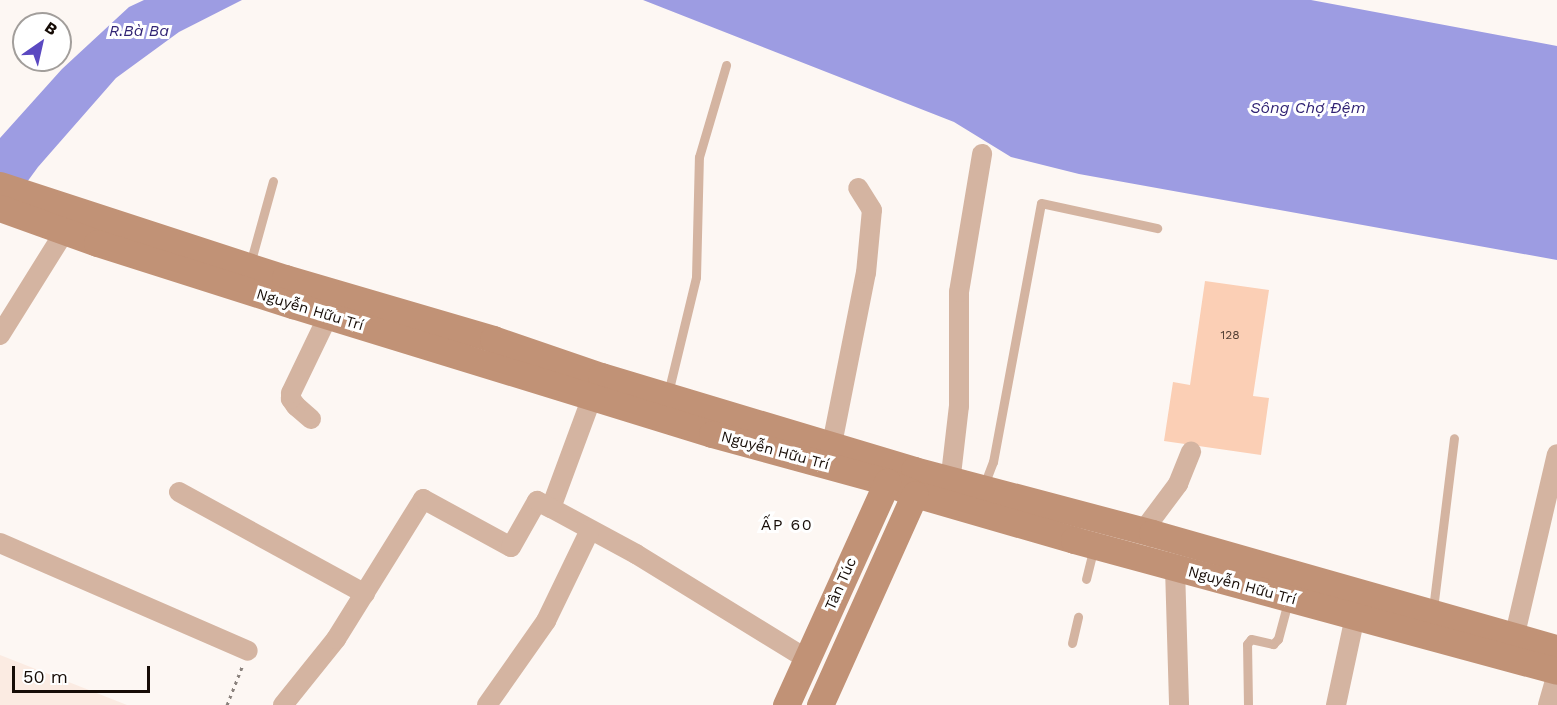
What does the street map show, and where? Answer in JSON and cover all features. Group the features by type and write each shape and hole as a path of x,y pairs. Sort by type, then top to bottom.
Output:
{"main road":[{"name":"Nguyễn Hữu Trí","path":"0,185 16,206 65,231 328,316 488,351 667,395 832,444 891,473"},
{"name":"Nguyễn Hữu Trí","path":"16,206 249,267 488,351 592,397 712,434 891,473 978,500 1094,545 1355,616 1431,625"},
{"name":"Tân Túc","path":"786,705 891,473"},
{"name":"Tân Túc","path":"820,705 920,483"},
{"name":"Nguyễn Hữu Trí","path":"978,500 1147,532 1431,625 1512,648 1557,673"},
{"path":"1146,560 1147,532"},
{"name":"Nguyễn Hữu Trí","path":"1512,648 1557,648"}],"street":[{"path":"950,491 959,406 959,292 982,154"},
{"path":"832,444 866,273 872,210 858,188"},
{"path":"0,335 10,323 65,231"},
{"path":"311,419 296,406 291,399 291,393 328,316"},
{"path":"551,508 592,397"},
{"path":"1147,532 1178,484 1191,451"},
{"path":"1512,648 1557,454"},
{"path":"179,492 365,594"},
{"path":"283,705 336,639 423,499 511,547 537,501 636,554 807,659"},
{"path":"487,705 546,621 590,530"},
{"path":"0,543 248,651"},
{"path":"1175,568 1179,705"},
{"path":"1336,705 1355,616"},
{"path":"1548,705 1557,673"}],"lane":[{"path":"667,395 696,277 699,157 726,65"},
{"path":"249,267 273,181"},
{"path":"978,500 993,462 1041,203 1156,228"},
{"path":"1431,625 1454,438"},
{"path":"1086,579 1094,545"},
{"path":"1248,705 1246,644 1251,639 1273,644 1278,639 1289,598"},
{"path":"1072,643 1077,617"}],"path":[{"path":"227,705 248,651"}],"shaded area":[{"path":"0,655 127,705 0,705"}],"water":[{"name":"R.Bà Ba","path":"144,0 242,0 179,32 116,78 38,167 0,219 0,138 59,72 72,72 72,60 129,7"},
{"name":"Sông Chợ Đệm","path":"643,0 1311,0 1557,46 1557,260 1079,174 1011,157 954,122"}],"building":[{"path":"1205,281 1269,290 1253,396 1269,398 1261,455 1164,441 1173,382 1190,385"}],"district":[{"name":"ẤP 60","path":"787,525"}]}
